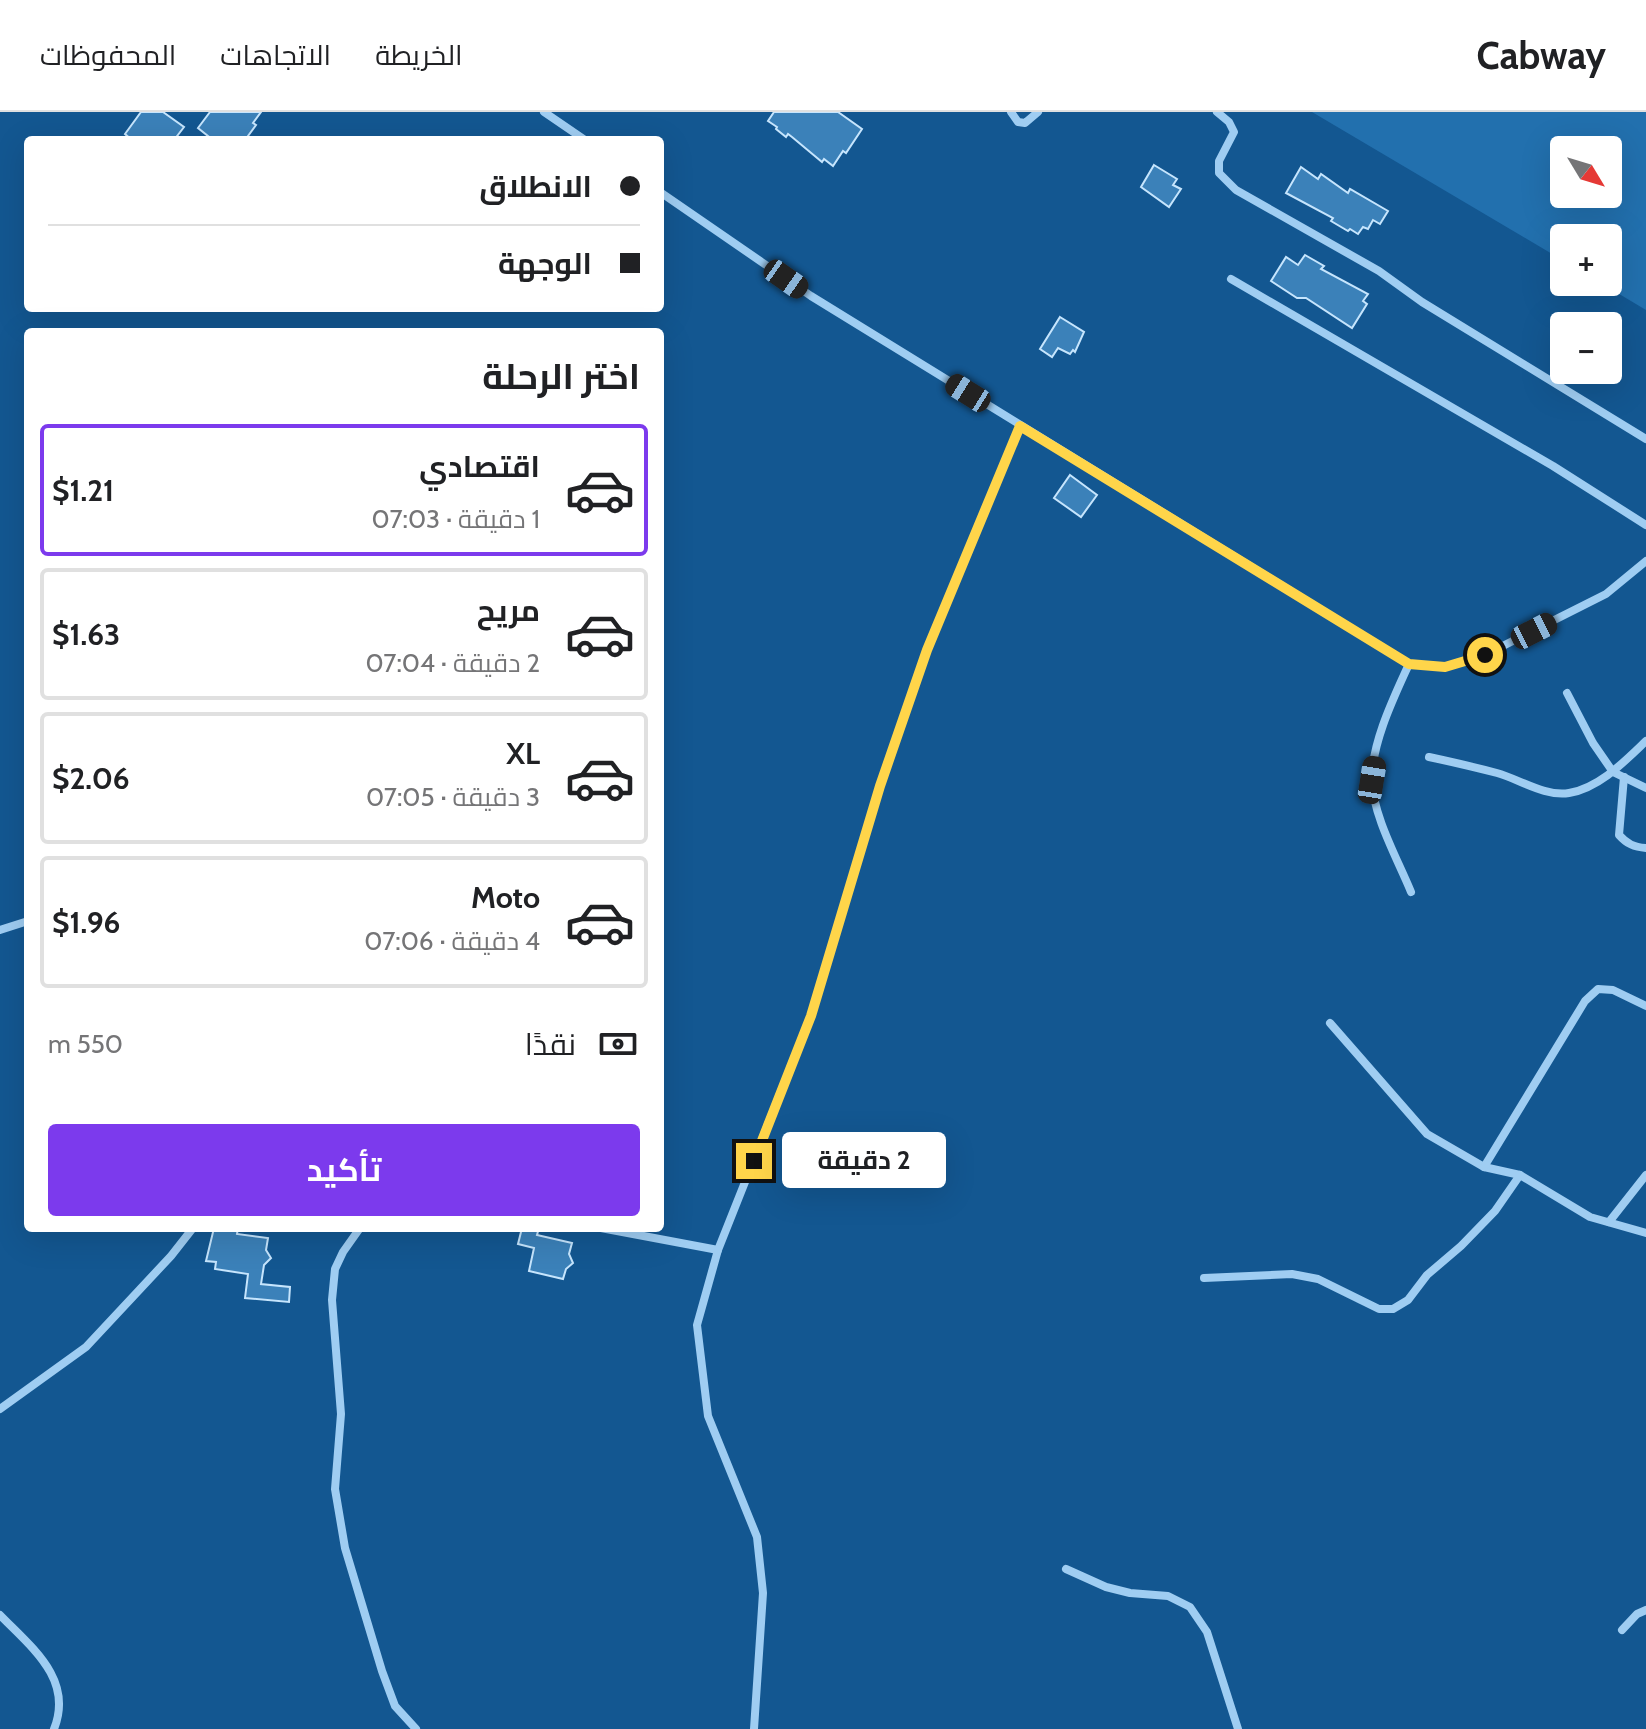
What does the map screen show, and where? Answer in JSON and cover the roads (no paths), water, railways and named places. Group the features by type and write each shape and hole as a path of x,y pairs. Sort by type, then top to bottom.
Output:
{"street":[{"path":"544,112 579,136"},
{"path":"1011,112 1018,122 1025,123 1038,112"},
{"path":"1217,112 1229,122 1234,132 1219,161 1219,173 1224,181 1379,271 1422,302 1646,439"},
{"path":"664,195 811,296 1409,664 1445,667 1485,655 1606,594 1646,561"},
{"path":"1231,279 1553,466 1646,525"},
{"path":"754,1729 763,1593 757,1537 708,1416 697,1325 718,1250 811,1016 880,786 927,650 1020,426"},
{"path":"1409,664 1390,707 1376,753 1372,780 1376,803 1411,892"},
{"path":"1567,693 1593,743 1613,772 1646,788"},
{"path":"1429,757 1498,773 1553,793 1565,794 1613,772 1646,741"},
{"path":"1624,777 1619,835 1635,847 1646,848"},
{"path":"0,930 24,922"},
{"path":"1484,1167 1585,1001 1598,989 1613,990 1646,1006"},
{"path":"1330,1023 1427,1134 1484,1167 1520,1175 1590,1217 1646,1233"},
{"path":"1204,1278 1292,1274 1318,1279 1379,1309 1393,1309 1408,1300 1427,1275 1495,1211 1520,1175"},
{"path":"1609,1222 1646,1175"},
{"path":"0,1409 86,1347 190,1232"},
{"path":"357,1232 335,1269 332,1300 341,1414 335,1489 345,1548 382,1671 395,1706 416,1729"},
{"path":"622,1232 718,1250"},
{"path":"1066,1569 1106,1587 1130,1593 1168,1596 1190,1607 1207,1632 1238,1729"},
{"path":"1622,1630 1637,1614 1646,1610"},
{"path":"0,1615 45,1661 54,1675 60,1706 54,1729"}]}
